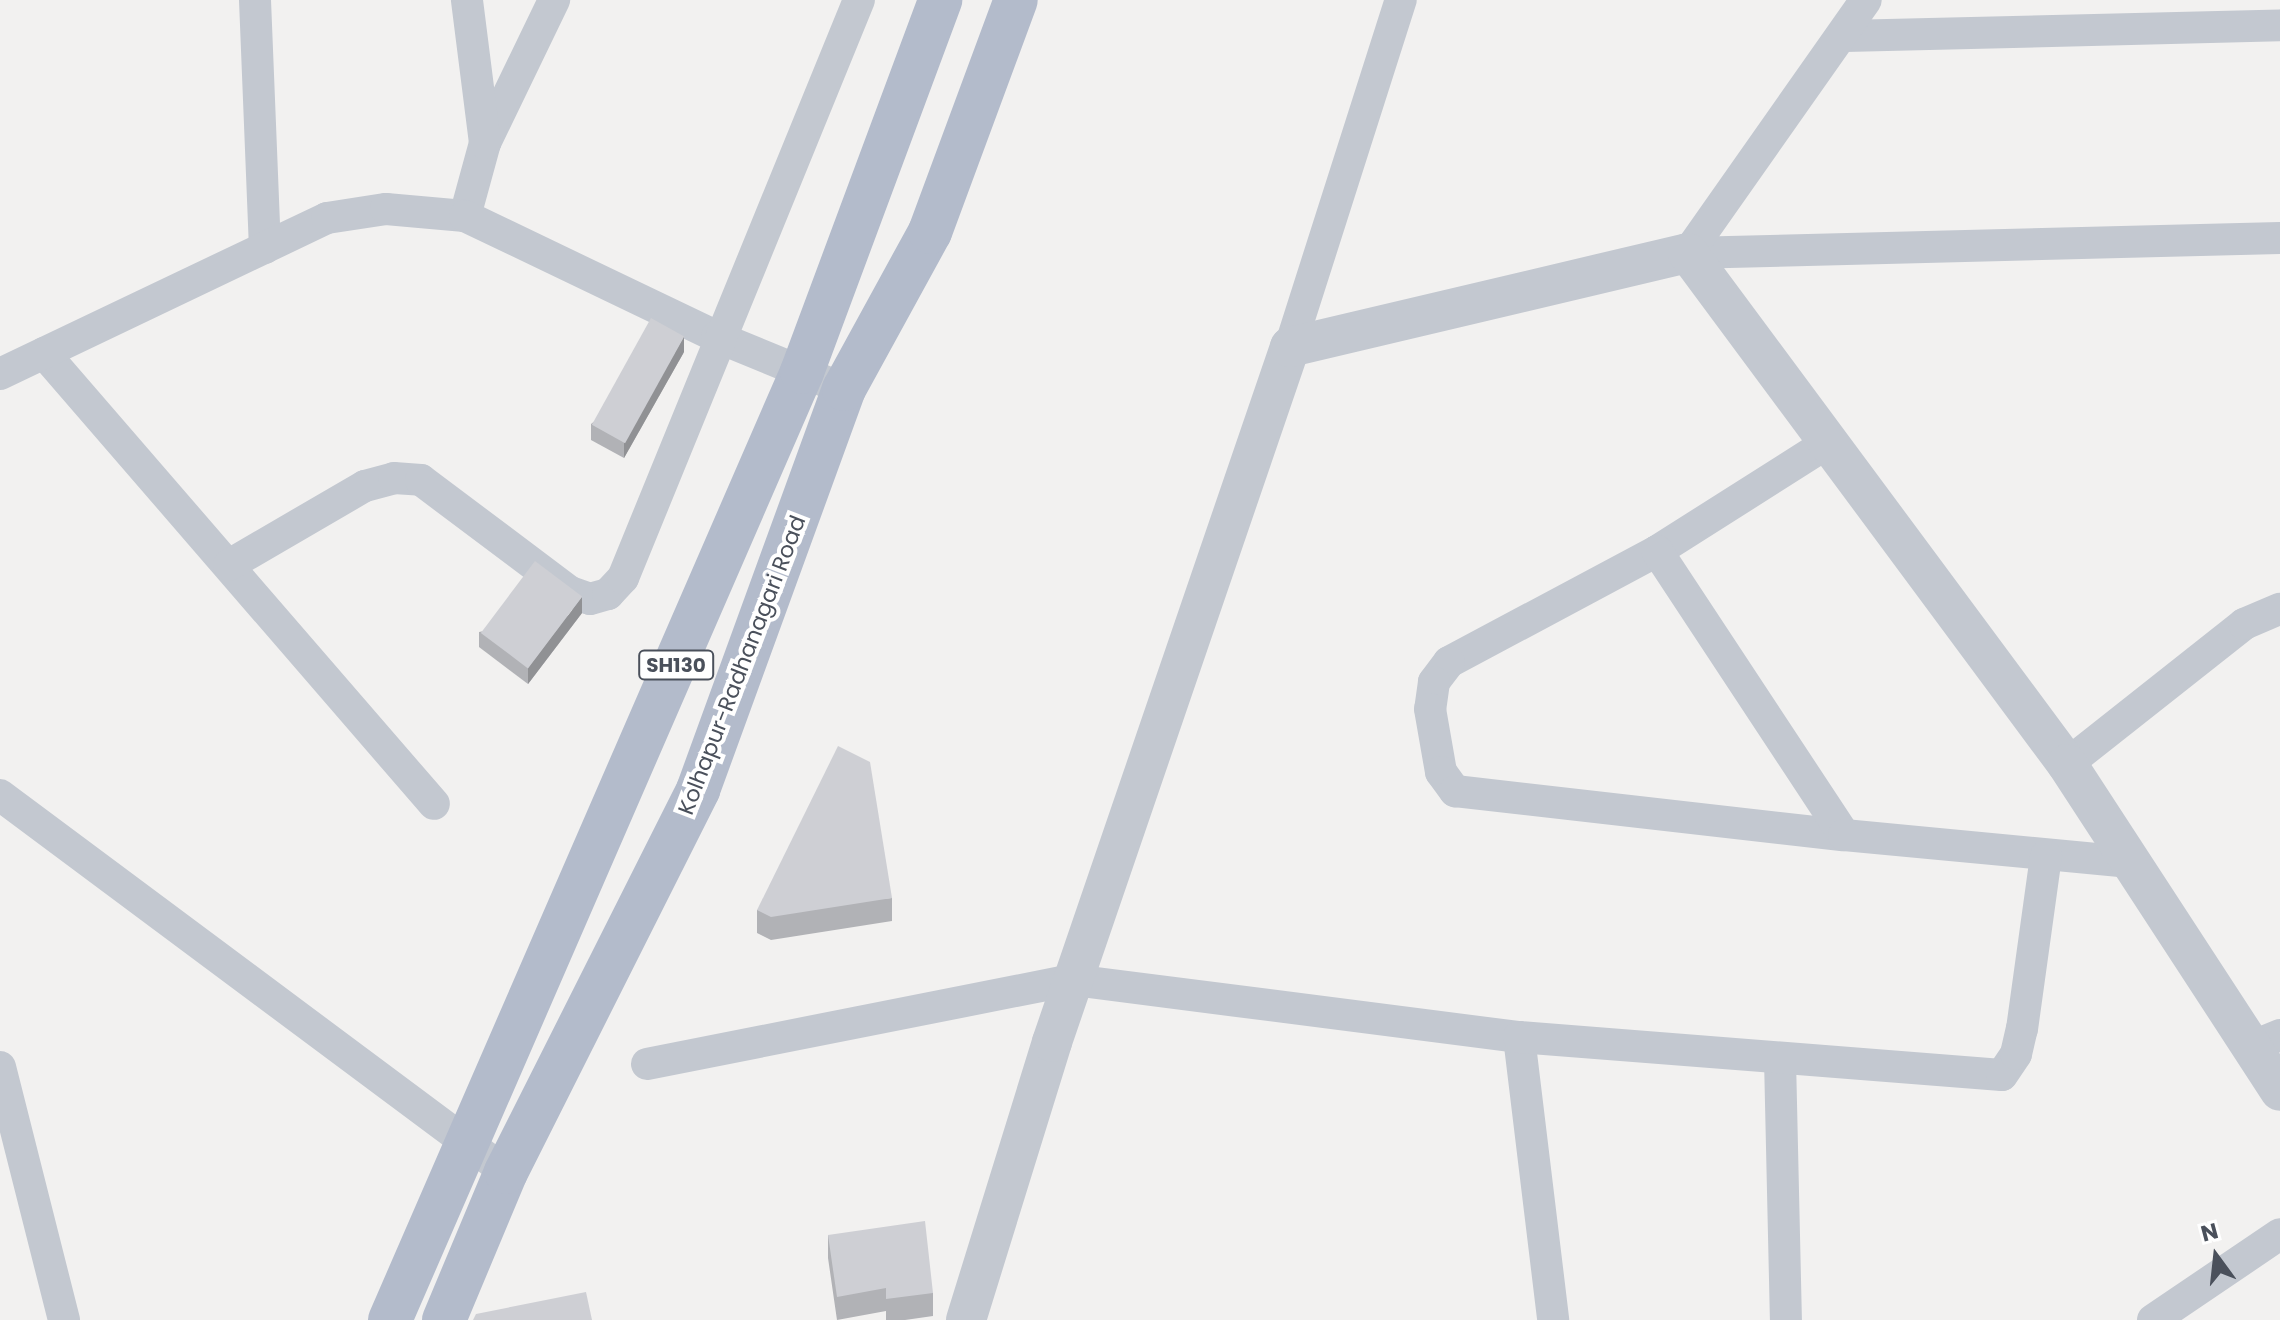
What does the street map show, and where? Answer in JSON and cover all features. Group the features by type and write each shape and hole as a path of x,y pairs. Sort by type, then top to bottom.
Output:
{"main road":[{"name":"SH130","path":"390,1320 469,1145 802,372 940,0"},
{"name":"Kolhapur-Radhanagari Road","path":"444,1320 506,1172 698,790 844,389 930,232 1016,0"}],"street":[{"path":"255,0 265,248"},
{"path":"467,0 485,143"},
{"path":"465,216 485,143 554,0"},
{"path":"229,565 365,486 394,478 421,480 570,592 590,599 608,594 623,578 717,337 859,0"},
{"path":"966,1320 1073,980 1290,347 1401,0"},
{"path":"1688,253 1845,36 1866,0"},
{"path":"1845,36 2280,25"},
{"path":"0,374 327,218 355,211 386,209 465,216 717,337 844,389"},
{"path":"1290,347 1688,253 2280,238"},
{"path":"1688,253 2067,764 2128,862 2267,1040 2280,1091"},
{"path":"44,353 434,804"},
{"path":"1829,442 1657,551 1449,662 1434,682 1430,709 1441,772 1455,791 1481,797 2128,862"},
{"path":"1657,551 1844,835"},
{"path":"2067,764 2244,624 2280,609"},
{"path":"0,795 506,1172"},
{"path":"647,1064 1073,980 1519,1037 2002,1075 2016,1054 2022,1029 2046,856"},
{"path":"1519,1037 1553,1320"},
{"path":"1780,1059 1786,1320"},
{"path":"0,1067 64,1320"},
{"path":"2153,1320 2280,1234"}],"building":[{"path":"651,318 684,336 625,443 592,425"},
{"path":"535,561 582,597 528,668 481,633"},
{"path":"838,746 870,762 892,898 771,917 757,910"},
{"path":"925,1221 933,1293 886,1299 886,1288 837,1297 828,1235"},
{"path":"586,1292 592,1320 473,1320 476,1314"}]}
